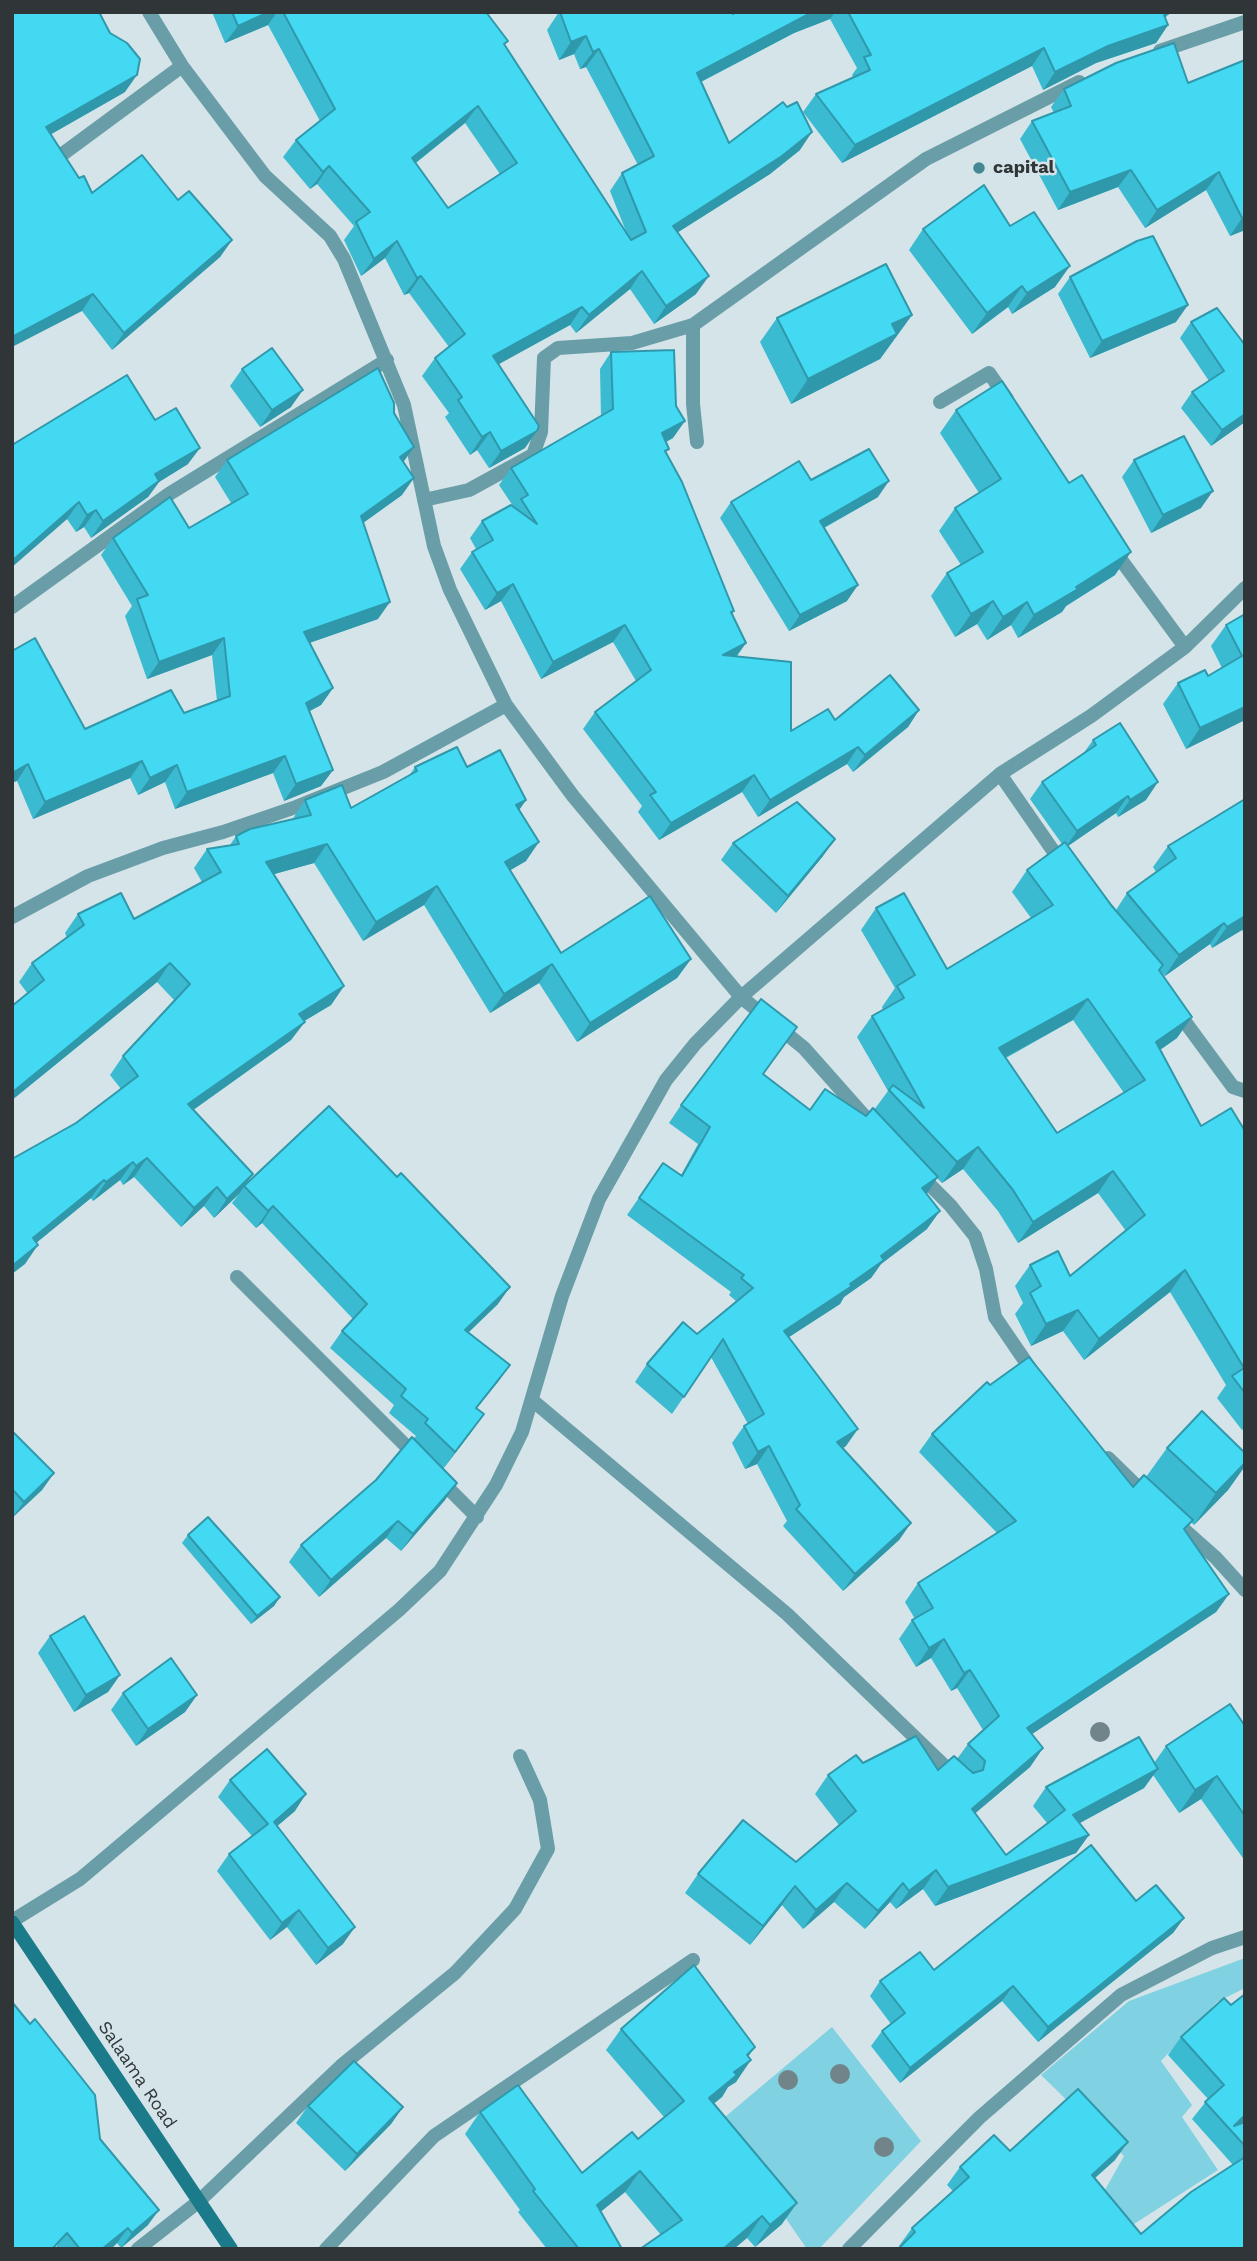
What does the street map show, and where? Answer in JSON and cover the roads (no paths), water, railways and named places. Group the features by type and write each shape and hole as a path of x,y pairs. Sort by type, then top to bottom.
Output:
{"main road":[{"name":"Salaama Road","path":"12,1922 230,2249"}],"street":[{"path":"149,12 182,65 265,176 330,236 344,259 404,405 434,546 450,590 506,705 573,796 741,997 804,1048 882,1136"},
{"path":"1139,58 1245,22"},
{"path":"64,153 182,65"},
{"path":"424,500 469,490 533,455 541,432 544,359 558,348 632,343 693,325 926,159 1087,78"},
{"path":"693,325 693,404 697,442"},
{"path":"12,607 169,494 387,360"},
{"path":"940,402 989,373 1012,407"},
{"path":"1106,539 1185,647"},
{"path":"12,1922 80,1878 399,1610 440,1571 477,1517 522,1432 562,1296 600,1199 666,1080 695,1044 741,997 1000,774 1091,716 1185,647 1245,588"},
{"path":"12,917 88,876 163,848 223,832 296,807 383,772 506,705"},
{"path":"1000,774 1076,882"},
{"path":"1170,1001 1233,1087 1245,1091"},
{"path":"911,1166 950,1205 975,1236 986,1269 995,1317 1044,1385"},
{"path":"237,1277 477,1517"},
{"path":"531,1400 787,1614 963,1783"},
{"path":"1101,1450 1119,1471 1216,1558 1245,1590"},
{"path":"138,2249 198,2202 341,2066 455,1973 515,1909 548,1849 540,1800 520,1756"},
{"path":"849,2249 979,2118 1121,1995 1212,1948 1245,1937"},
{"path":"326,2249 434,2136 693,1960"}],"place":[{"name":"capital","path":"979,168"}]}
